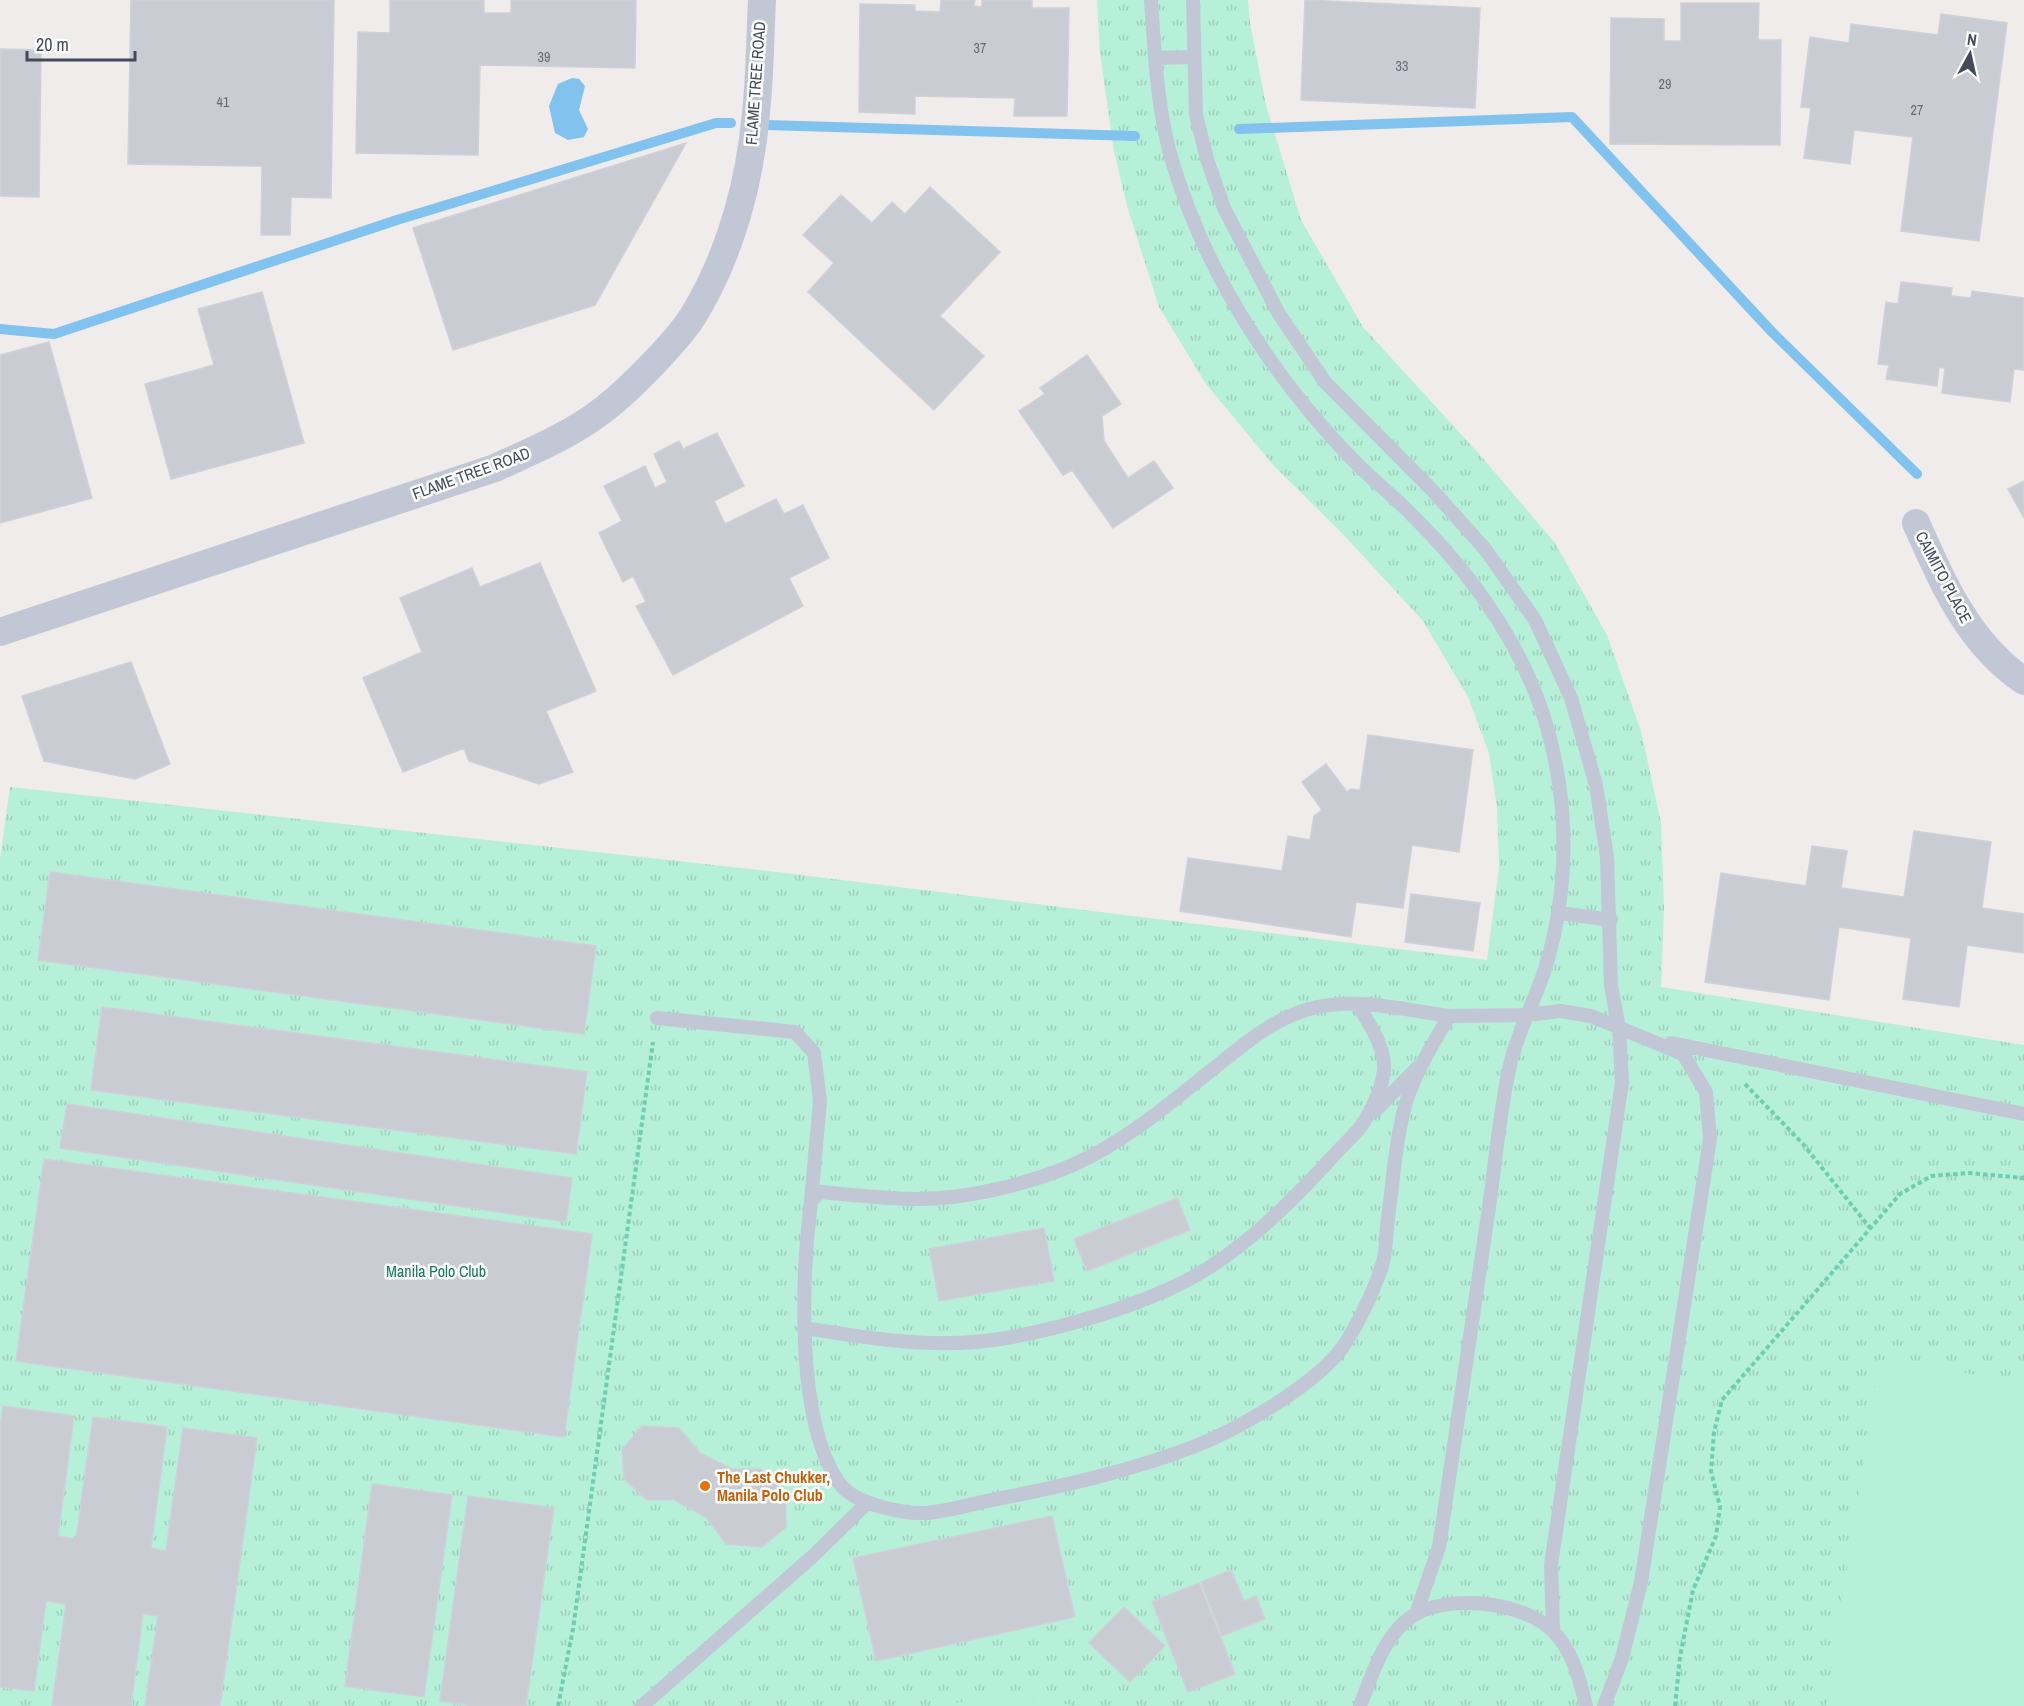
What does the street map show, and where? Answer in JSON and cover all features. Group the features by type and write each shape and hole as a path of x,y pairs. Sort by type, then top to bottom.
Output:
{"street":[{"name":"FLAME TREE ROAD","path":"0,632 495,468 548,444 603,410 650,366 695,313 722,262 745,186 756,114 762,0"},
{"name":"CAIMITO PLACE","path":"1916,523 1953,601 1983,648 2024,681"}],"lane":[{"path":"1151,0 1155,58 1163,118 1173,166 1213,263 1251,330 1298,398 1354,461 1411,513 1460,568 1507,634 1540,707 1562,792 1563,864 1560,913 1545,969 1511,1062 1439,1547 1416,1614"},
{"path":"1193,0 1196,115 1207,159 1224,208 1279,314 1325,382 1433,491 1485,549 1534,620 1571,698 1596,785 1607,857 1611,920 1611,986 1619,1028 1622,1082 1551,1565 1553,1631"},
{"path":"1155,58 1194,57"},
{"path":"1560,913 1611,920"},
{"path":"1357,1004 1369,1022 1385,1067 1380,1089 1364,1122"},
{"path":"811,1201 820,1192 922,1199 973,1193 1031,1180 1076,1164 1134,1130 1245,1042 1275,1023 1310,1009 1357,1004 1449,1016 1527,1015 1560,1011 1591,1016 1649,1038 1683,1054 1706,1092 1710,1139 1641,1582 1622,1658 1604,1706"},
{"path":"657,1018 795,1032 814,1053 820,1101 803,1285 804,1328 815,1420 825,1454 840,1485 866,1504 925,1513 1082,1483 1195,1446 1257,1417 1299,1388 1341,1349 1362,1310 1383,1262 1399,1143 1408,1097 1423,1062 1449,1016"},
{"path":"1649,1038 2024,1114"},
{"path":"804,1328 892,1342 951,1343 1006,1338 1094,1316 1168,1290 1216,1264 1251,1234 1318,1173 1423,1062"},
{"path":"642,1706 813,1556 866,1504"},
{"path":"1360,1706 1375,1667 1396,1631 1416,1614 1450,1603 1487,1604 1523,1612 1553,1631 1570,1655 1586,1706"}],"path":[{"path":"558,1706 573,1629 657,1018"},
{"path":"1741,1081 1803,1144 1870,1228"},
{"path":"1675,1706 1680,1657 1693,1590 1716,1536 1720,1507 1711,1471 1714,1432 1722,1400 1900,1194 1931,1176 1969,1173 2024,1179"}],"green space":[{"name":"Manila Polo Club","path":"1097,0 1248,0 1250,23 1266,105 1301,220 1363,327 1481,456 1555,543 1607,635 1641,731 1661,823 1664,908 1661,987 2024,1045 2024,1706 0,1706 0,859 10,787 777,872 1487,960 1499,867 1497,808 1489,753 1468,697 1423,621 1341,532 1275,467 1206,384 1159,307 1127,206 1114,151 1100,53"},
{"path":"1879,1360 2024,1382 2024,1706 1826,1706"},
{"path":"983,1698 1042,1700 1077,1706 940,1706"}],"water":[{"path":"572,78 579,79 585,86 579,110 588,129 584,137 568,140 555,133 549,106 558,84"}],"building":[{"path":"131,0 334,0 331,198 291,197 290,235 261,235 262,166 128,164"},
{"path":"390,0 484,0 484,13 511,13 511,0 636,0 635,68 480,65 478,155 356,153 358,32 390,33"},
{"path":"941,0 975,0 974,6 982,7 982,0 1032,0 1032,8 1069,8 1067,116 1014,116 1015,98 915,96 915,114 859,112 860,4 915,5 915,11 940,12"},
{"path":"1305,0 1480,8 1475,108 1301,100"},
{"path":"1681,3 1759,3 1758,40 1781,40 1780,145 1610,144 1611,18 1664,19 1664,41 1681,41"},
{"path":"1941,14 2007,23 1979,241 1901,231 1913,137 1854,130 1850,164 1804,158 1811,108 1801,107 1810,37 1849,43 1851,24 1938,35"},
{"path":"0,49 41,50 39,197 0,196"},
{"path":"686,143 595,305 453,350 413,228"},
{"path":"930,187 1000,252 940,316 984,356 934,410 808,292 834,263 803,235 841,195 872,223 892,202 905,214"},
{"path":"1901,282 1952,288 1951,296 1971,298 1972,291 2024,298 2024,370 2014,369 2010,402 1942,393 1945,368 1939,367 1937,386 1886,379 1889,365 1878,364 1886,302 1898,304"},
{"path":"262,292 304,443 171,479 145,384 214,365 198,309"},
{"path":"49,342 92,498 0,523 0,355"},
{"path":"1087,355 1121,404 1102,416 1104,441 1128,478 1154,461 1173,488 1113,528 1072,470 1063,475 1019,411 1045,394 1040,388"},
{"path":"717,433 744,486 714,501 725,524 776,499 784,514 803,505 829,558 789,578 803,606 673,675 636,606 646,602 633,576 623,582 599,533 622,521 604,486 645,466 655,488 667,482 654,454 679,441 683,449"},
{"path":"2024,481 2024,518 2008,489"},
{"path":"540,563 596,691 546,711 573,772 539,784 469,761 464,748 403,772 363,678 422,652 400,598 472,568 480,587"},
{"path":"131,662 170,764 135,779 44,761 22,696"},
{"path":"1368,735 1473,750 1459,852 1412,845 1403,908 1356,902 1351,937 1180,911 1188,858 1282,871 1288,836 1310,840 1314,816 1322,810 1302,782 1326,764 1347,792 1351,789 1360,790"},
{"path":"1914,831 1991,842 1982,908 2024,914 2024,953 1967,945 1959,1007 1903,999 1911,938 1839,927 1829,1000 1705,982 1721,873 1806,886 1812,846 1847,851 1841,888 1904,897"},
{"path":"50,872 596,946 584,1034 38,960"},
{"path":"1411,894 1480,903 1473,951 1405,942"},
{"path":"102,1007 587,1072 576,1154 91,1090"},
{"path":"67,1104 572,1178 566,1222 60,1148"},
{"path":"44,1159 592,1234 564,1437 16,1361"},
{"path":"1177,1198 1190,1230 1087,1271 1074,1239"},
{"path":"1044,1228 1054,1281 939,1301 929,1249"},
{"path":"3,1406 74,1416 58,1536 76,1539 93,1417 167,1427 151,1548 166,1551 183,1428 257,1438 220,1706 145,1706 158,1616 143,1614 131,1706 52,1706 66,1604 46,1601 34,1691 0,1687 0,1428"},
{"name":"The Last Chukker, Manila Polo Club","path":"642,1426 679,1428 700,1453 732,1469 761,1469 786,1493 786,1527 762,1547 726,1544 706,1517 674,1500 647,1500 624,1479 622,1450"},
{"path":"372,1484 452,1495 424,1697 345,1686"},
{"path":"468,1496 554,1508 526,1706 473,1706 440,1701"},
{"path":"1052,1516 1075,1617 876,1661 853,1558"},
{"path":"1231,1570 1244,1601 1256,1596 1265,1619 1222,1636 1201,1582"},
{"path":"1199,1583 1235,1674 1188,1692 1152,1602"},
{"path":"1124,1607 1165,1646 1130,1682 1089,1643"}],"waterway":[{"path":"1239,129 1572,117 1772,332 1917,474"},
{"path":"0,329 54,334 397,220 716,123 731,123"},
{"path":"766,125 1135,136"}],"place":[{"name":"The Last Chukker, Manila Polo Club","path":"705,1486"}]}
